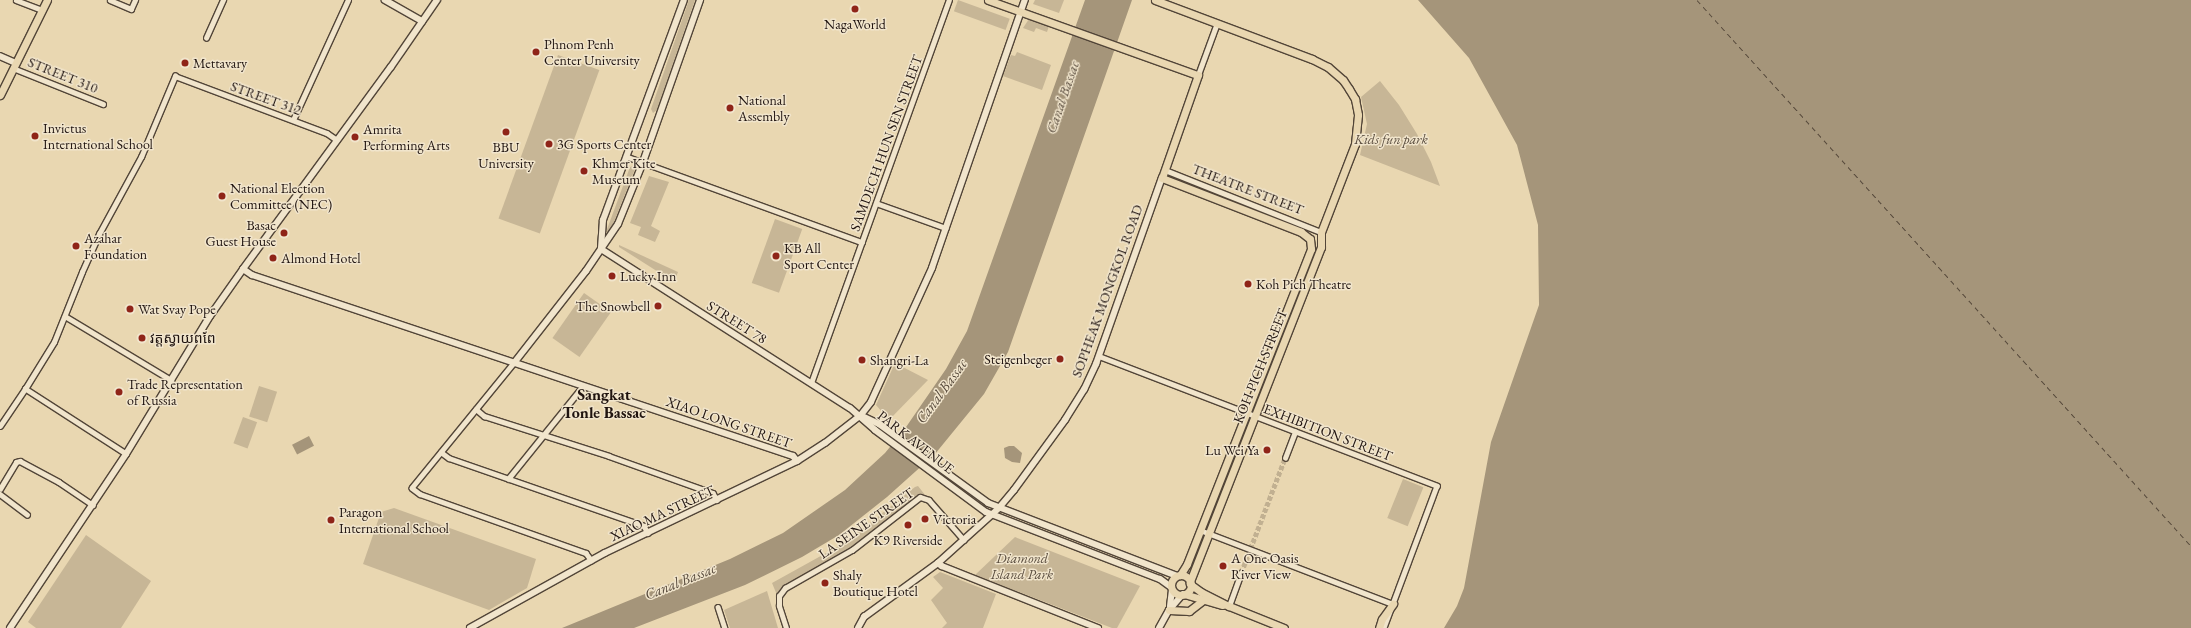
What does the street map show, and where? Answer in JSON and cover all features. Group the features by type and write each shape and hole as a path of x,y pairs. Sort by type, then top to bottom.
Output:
{"main road":[{"path":"0,95 47,0"},
{"path":"601,249 603,220 628,157 684,0"},
{"path":"514,363 586,272 618,224 643,162 700,0"},
{"path":"988,0 1198,75"},
{"name":"KOH PICH STREET","path":"1155,0 1320,62 1343,80 1352,94 1358,116 1355,144 1321,232 1321,247 1208,533 1190,583"},
{"name":"SOPHEAK MONGKOL ROAD","path":"1162,178 1198,75"},
{"name":"THEATRE STREET","path":"1162,178 1300,232 1310,239"},
{"name":"KOH PICH STREET","path":"1179,575 1187,564 1310,249 1310,239"},
{"name":"STREET 78","path":"601,249 861,415"},
{"path":"10,628 93,505 126,454 210,316 243,269"},
{"name":"XIAO LONG STREET","path":"243,269 252,275 793,456 797,461"},
{"name":"PARK AVENUE","path":"861,415 879,424 988,503 1179,575"},
{"name":"PARK AVENUE","path":"861,415 874,430 986,512 1160,579 1172,588"},
{"name":"XIAO MA STREET","path":"797,461 825,443 861,415"},
{"path":"1169,610 1172,580 1179,575 1187,577 1190,583 1201,592 1229,606 1284,628"},
{"path":"1160,628 1169,610 1183,594 1189,590 1190,583"},
{"path":"1172,588 1176,593 1229,606"},
{"path":"1169,610 1188,611 1203,600"},
{"path":"1379,628 1382,619 1393,604"}],"street":[{"path":"16,0 42,10"},
{"path":"110,0 131,9 135,0"},
{"path":"206,38 223,0"},
{"path":"293,120 348,0"},
{"path":"385,0 422,21"},
{"path":"243,269 437,0"},
{"name":"SAMDECH HUN SEN STREET","path":"811,383 949,0"},
{"path":"861,415 871,402 932,268 1025,0"},
{"name":"SOPHEAK MONGKOL ROAD","path":"1198,75 1216,23"},
{"name":"STREET 310","path":"0,56 14,65 103,104"},
{"name":"STREET 312","path":"65,316 99,234 141,157 175,76 328,133 337,140"},
{"path":"628,157 862,242"},
{"name":"THEATRE STREET","path":"1165,170 1321,232"},
{"name":"SOPHEAK MONGKOL ROAD","path":"858,628 864,617 938,563 999,508 1014,490 1065,420 1089,380 1099,356 1162,178"},
{"path":"876,203 946,228"},
{"path":"1310,239 1321,232"},
{"path":"0,426 25,390 54,342 65,316 171,380"},
{"name":"EXHIBITION STREET","path":"1099,356 1437,486 1393,604"},
{"path":"514,363 412,488 420,494 586,553 591,560"},
{"path":"508,479 583,386"},
{"path":"25,390 126,454"},
{"path":"476,409 484,416 609,456 713,494 717,500"},
{"path":"1285,458 1296,432"},
{"path":"441,452 449,458 644,526 648,533"},
{"path":"0,489 16,462 20,461 59,482 93,505"},
{"name":"XIAO MA STREET","path":"470,628 591,560 797,461"},
{"path":"0,494 26,514"},
{"name":"LA SEINE STREET","path":"786,628 779,606 779,596 785,588 852,550 920,497 929,500 964,540"},
{"path":"1200,530 1393,604 1384,628"},
{"path":"938,563 949,569 1098,628"},
{"path":"1229,606 1241,573"},
{"path":"718,607 725,628"}],"green space":[{"path":"689,0 695,0 657,110 653,113 651,109"},
{"path":"958,0 1010,19 1006,30 954,11"},
{"path":"1035,0 1064,0 1059,13 1033,4"},
{"path":"1029,19 1049,26 1047,32 1036,28 1034,32 1023,28"},
{"path":"1017,52 1051,65 1042,90 1003,76 1011,55 1015,56"},
{"name":"3G Sports Center","path":"558,55 599,70 540,234 498,219"},
{"name":"Kids fun park","path":"1380,81 1399,105 1417,134 1431,162 1440,186 1360,155 1367,124 1361,97"},
{"path":"633,166 635,169 614,222 609,232 606,232 630,167"},
{"path":"649,176 669,182 651,226 660,231 655,242 638,235 641,227 630,223"},
{"name":"KB All Sport Center","path":"775,219 802,229 779,293 752,283"},
{"path":"619,245 678,272 674,282 619,247"},
{"path":"584,293 611,312 579,357 552,338"},
{"path":"895,363 928,380 889,420 876,405"},
{"path":"259,386 277,392 267,422 249,416"},
{"path":"243,417 257,422 248,448 233,443"},
{"path":"1403,479 1423,487 1408,526 1387,518"},
{"path":"918,486 929,500 923,496 852,550 785,588 777,595 772,583 846,542"},
{"path":"394,508 536,559 527,588 489,610 363,564 381,512"},
{"path":"86,535 151,581 121,628 36,628 28,622"},
{"name":"Diamond Island Park","path":"1015,537 1140,586 1117,628 1112,628 975,575"},
{"path":"940,572 996,594 983,628 942,628 947,623 931,600 943,588 933,577"},
{"path":"767,591 778,628 730,628 724,610"}],"water":[{"name":"Canal Bassac","path":"1085,0 1132,0 1008,352 984,394 935,454 887,497 839,535 802,557 745,585 634,628 562,628 730,559 783,533 845,490 885,453 904,430 946,369 967,331"},
{"path":"1418,0 2191,0 2191,628 1444,628 1457,606 1464,588 1491,442 1539,305 1538,225 1517,145 1469,58"},
{"path":"309,436 314,446 297,454 292,445"},
{"path":"1014,446 1022,453 1020,463 1012,462 1005,458 1004,448"}],"ferry route":[{"path":"1697,0 2191,546"}],"tunnel":[{"path":"1241,573 1285,458"}],"place":[{"name":"NagaWorld","path":"855,9"},
{"name":"Phnom Penh Center University","path":"536,52"},
{"name":"Mettavary","path":"185,63"},
{"name":"National Assembly","path":"730,108"},
{"name":"BBU University","path":"506,132"},
{"name":"Invictus International School","path":"35,136"},
{"name":"Amrita Performing Arts","path":"355,137"},
{"name":"3G Sports Center","path":"549,144"},
{"name":"Khmer Kite Museum","path":"584,171"},
{"name":"National Election Committee (NEC)","path":"222,196"},
{"name":"Basac Guest House","path":"284,233"},
{"name":"Azahar Foundation","path":"76,246"},
{"name":"KB All Sport Center","path":"776,256"},
{"name":"Almond Hotel","path":"273,258"},
{"name":"Lucky Inn","path":"612,276"},
{"name":"Koh Pich Theatre","path":"1248,284"},
{"name":"The Snowbell","path":"658,306"},
{"name":"Wat Svay Pope","path":"130,309"},
{"name":"វត្តស្វាយពពែ","path":"142,338"},
{"name":"Steigenbeger","path":"1060,359"},
{"name":"Shangri-La","path":"862,360"},
{"name":"Trade Representation of Russia","path":"119,392"},
{"name":"Lu Wei Ya","path":"1267,450"},
{"name":"Victoria","path":"925,519"},
{"name":"Paragon International School","path":"331,520"},
{"name":"K9 Riverside","path":"908,525"},
{"name":"A One Oasis River View","path":"1223,566"},
{"name":"Shaly Boutique Hotel","path":"825,583"}],"district":[{"name":"Sangkat Tonle Bassac","path":"604,404"}]}
